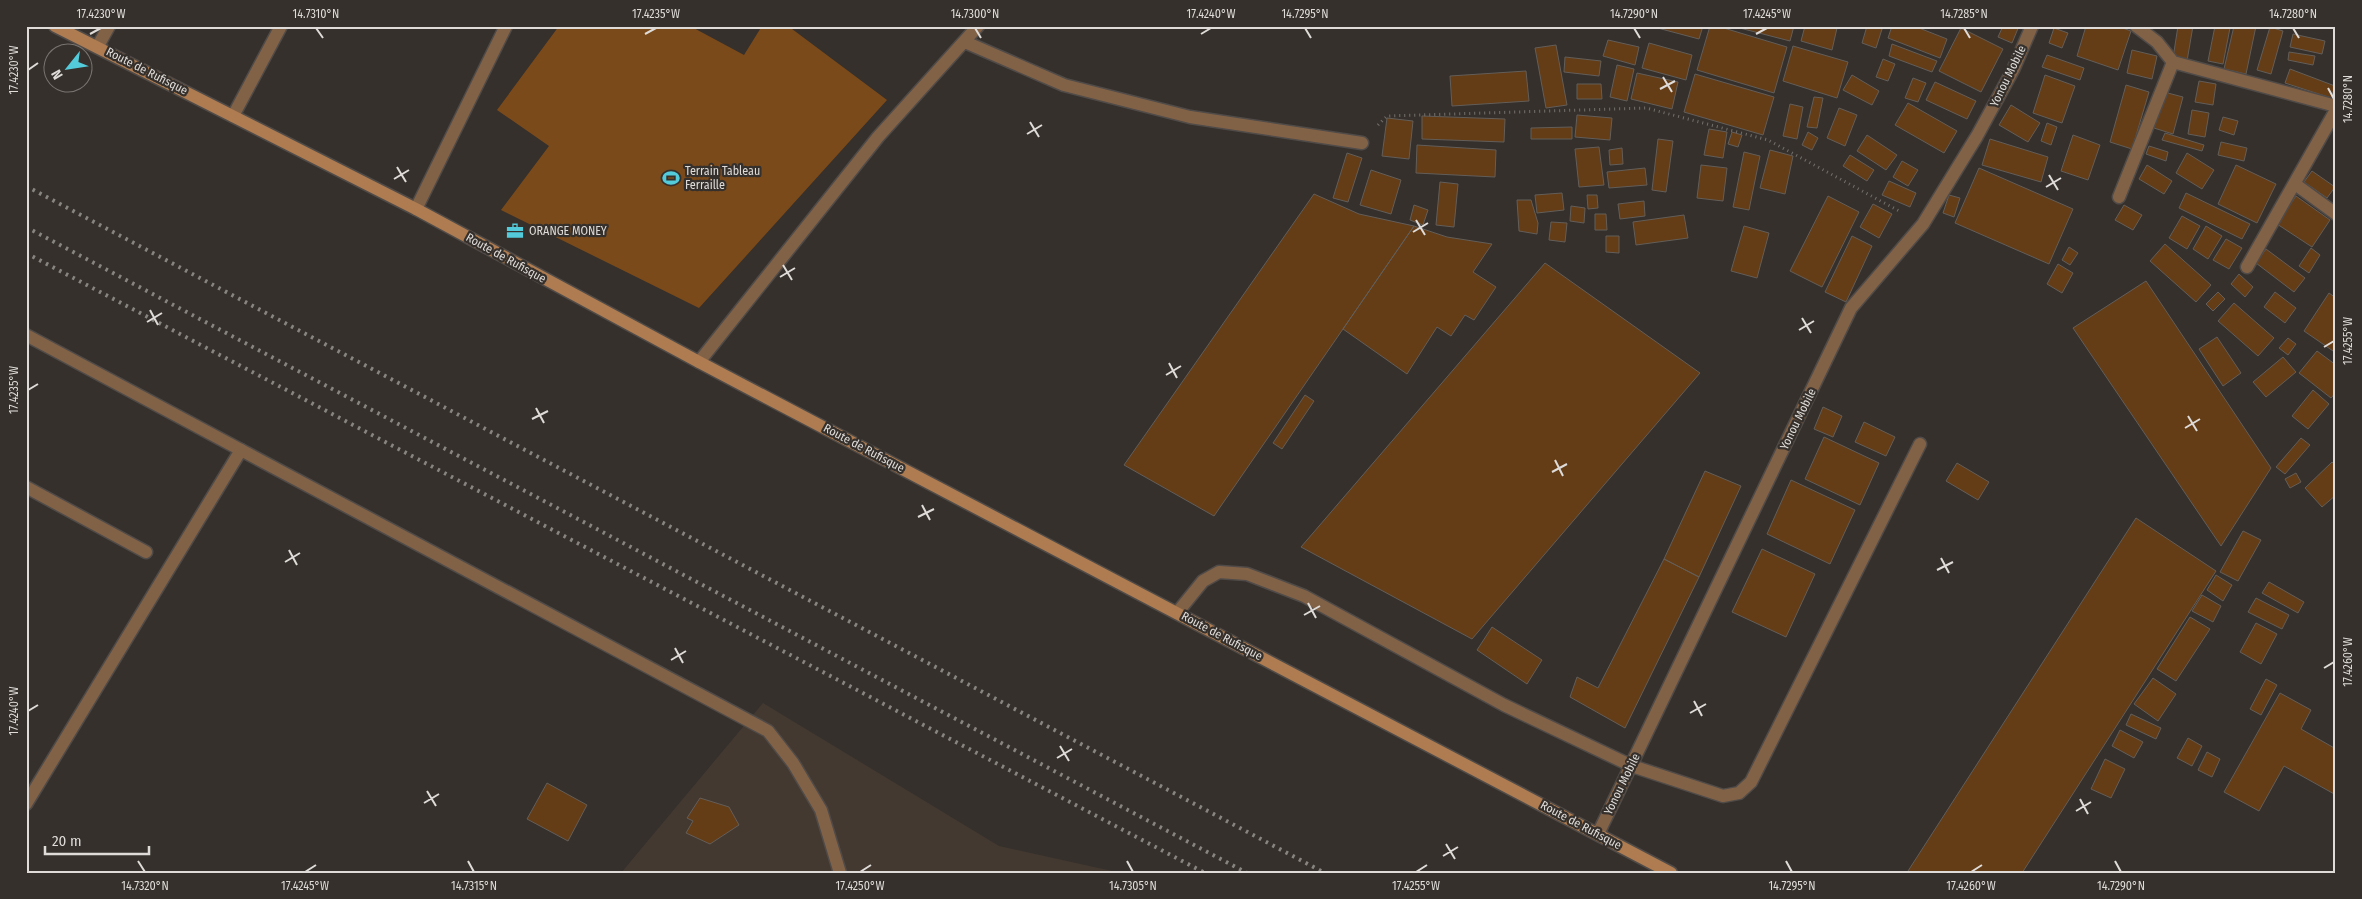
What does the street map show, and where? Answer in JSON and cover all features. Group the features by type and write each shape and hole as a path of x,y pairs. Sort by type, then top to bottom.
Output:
{"main road":[{"name":"Route de Rufisque","path":"55,26 98,46 416,209 698,362 1671,873"}],"street":[{"path":"98,46 109,26"},
{"path":"233,116 281,26"},
{"path":"416,209 506,26"},
{"path":"698,362 878,137 978,26"},
{"name":"Yonou Mobile","path":"1598,834 1851,308 1924,224 1982,127 2013,70 2032,26"},
{"path":"2136,26 2157,42 2173,62 2336,106"},
{"path":"965,42 1064,85 1190,118 1362,143"},
{"path":"2119,197 2173,62"},
{"path":"2246,267 2336,110"},
{"path":"2295,184 2336,214"},
{"path":"26,335 768,731 793,763 821,810 840,873"},
{"path":"1177,612 1203,581 1219,572 1247,574 1304,596 1504,705 1632,766 1723,796 1739,792 1751,782 1920,444"},
{"path":"26,804 241,450"},
{"path":"26,487 146,552"}],"path":[{"path":"1362,143 1387,116 1646,108 1768,140 1924,224"}],"shaded area":[{"name":"Terrain Tableau Ferraille","path":"559,26 690,26 744,55 762,26 788,26 887,100 699,308 501,210 549,146 497,110"},
{"path":"763,703 999,846 1121,873 621,873"}],"building":[{"path":"1650,26 1703,26 1699,39"},
{"path":"1710,26 1717,26 1787,47 1774,93 1697,70"},
{"path":"1732,26 1794,26 1790,41"},
{"path":"1805,26 1837,28 1832,50 1801,41"},
{"path":"1867,26 1883,26 1876,48 1862,43"},
{"path":"1892,26 1914,26 1947,39 1940,58 1888,38"},
{"path":"2003,26 2019,26 2012,43 1998,37"},
{"path":"2086,26 2117,26 2131,31 2118,70 2077,56"},
{"path":"2178,26 2193,26 2187,61 2173,58"},
{"path":"2215,26 2230,28 2223,64 2208,61"},
{"path":"2234,26 2256,26 2246,74 2224,69"},
{"path":"2270,27 2283,31 2271,74 2257,70"},
{"path":"1961,28 2003,49 1981,92 1939,71"},
{"path":"2054,28 2068,33 2062,48 2049,43"},
{"path":"2293,34 2325,41 2322,54 2290,47"},
{"path":"1608,40 1639,47 1635,65 1603,56"},
{"path":"1649,43 1692,55 1686,80 1642,68"},
{"path":"1892,44 1937,61 1932,72 1889,56"},
{"path":"1556,45 1567,105 1546,108 1535,48"},
{"path":"1793,46 1848,62 1837,98 1783,81"},
{"path":"2132,50 2157,56 2152,79 2127,73"},
{"path":"2289,52 2315,56 2313,65 2288,60"},
{"path":"2047,55 2084,68 2080,80 2042,67"},
{"path":"1565,57 1601,61 1599,76 1564,72"},
{"path":"1883,59 1895,64 1888,81 1876,77"},
{"path":"1617,65 1634,69 1627,101 1610,97"},
{"path":"2290,69 2335,86 2331,98 2285,83"},
{"path":"1526,71 1529,101 1452,106 1450,76"},
{"path":"1637,73 1678,82 1672,109 1631,99"},
{"path":"1695,74 1774,97 1763,135 1684,112"},
{"path":"1852,75 1879,91 1872,105 1843,90"},
{"path":"2045,75 2075,86 2062,123 2033,113"},
{"path":"1913,78 1926,83 1918,102 1905,98"},
{"path":"2199,81 2216,84 2213,105 2195,102"},
{"path":"1935,82 1976,101 1967,119 1926,100"},
{"path":"1577,84 1601,84 1602,99 1577,99"},
{"path":"2126,85 2149,92 2132,149 2110,142"},
{"path":"2164,92 2183,97 2173,134 2154,128"},
{"path":"1814,97 1823,98 1817,128 1807,127"},
{"path":"1908,103 1957,131 1944,153 1895,125"},
{"path":"1790,104 1803,107 1797,139 1783,136"},
{"path":"2011,105 2040,123 2028,142 1999,125"},
{"path":"1839,108 1857,115 1845,146 1827,138"},
{"path":"2192,110 2209,113 2205,137 2188,134"},
{"path":"1577,115 1612,118 1610,140 1575,137"},
{"path":"1422,116 1505,119 1504,142 1422,139"},
{"path":"2223,117 2238,121 2234,135 2219,130"},
{"path":"1387,118 1413,121 1409,159 1382,156"},
{"path":"2047,123 2057,127 2051,145 2041,141"},
{"path":"1572,127 1572,139 1531,139 1531,128"},
{"path":"1709,129 1727,132 1723,158 1704,155"},
{"path":"1732,132 1742,135 1738,147 1728,144"},
{"path":"1808,132 1818,138 1812,150 1802,145"},
{"path":"2165,133 2204,145 2202,151 2162,140"},
{"path":"1867,135 1897,155 1886,170 1857,151"},
{"path":"2073,135 2100,145 2088,180 2061,171"},
{"path":"1658,139 1673,141 1666,192 1652,190"},
{"path":"1990,139 2048,157 2041,182 1982,165"},
{"path":"2221,142 2247,148 2244,161 2218,155"},
{"path":"1417,145 1496,150 1495,177 1416,173"},
{"path":"2149,146 2168,152 2166,161 2146,154"},
{"path":"1599,147 1604,185 1579,187 1575,149"},
{"path":"1622,148 1623,164 1610,165 1609,150"},
{"path":"1770,150 1793,156 1785,194 1760,188"},
{"path":"1744,152 1760,156 1749,210 1733,207"},
{"path":"1347,153 1362,158 1348,202 1333,198"},
{"path":"2187,153 2214,170 2202,189 2176,173"},
{"path":"1850,155 1874,170 1867,181 1843,166"},
{"path":"1902,161 1918,170 1908,186 1893,177"},
{"path":"1701,165 1727,168 1723,201 1697,198"},
{"path":"2147,165 2172,181 2164,194 2139,179"},
{"path":"2236,165 2276,184 2257,223 2218,204"},
{"path":"1645,168 1647,185 1609,188 1607,172"},
{"path":"1979,168 2073,209 2049,264 1955,223"},
{"path":"1371,170 1401,180 1391,214 1360,205"},
{"path":"2312,171 2335,187 2327,198 2304,182"},
{"path":"1889,181 1916,193 1910,207 1882,195"},
{"path":"1440,182 1458,184 1454,227 1436,225"},
{"path":"1562,193 1564,210 1537,213 1535,195"},
{"path":"2186,193 2250,224 2242,239 2179,208"},
{"path":"1314,194 1359,214 1414,226 1214,516 1124,465"},
{"path":"1587,195 1597,195 1598,208 1588,209"},
{"path":"1949,195 1960,198 1954,217 1943,213"},
{"path":"1828,196 1859,212 1822,287 1790,271"},
{"path":"2296,196 2330,220 2312,247 2277,224"},
{"path":"1517,200 1531,200 1538,223 1537,234 1519,231"},
{"path":"1644,201 1645,216 1620,219 1618,204"},
{"path":"1873,204 1892,214 1879,238 1860,227"},
{"path":"1414,205 1428,210 1423,225 1410,220"},
{"path":"2124,205 2142,215 2133,230 2115,220"},
{"path":"1571,206 1585,208 1584,223 1570,221"},
{"path":"1595,214 1606,214 1607,230 1595,230"},
{"path":"1684,215 1688,238 1636,245 1633,222"},
{"path":"2182,216 2200,226 2187,249 2169,238"},
{"path":"1551,222 1567,223 1565,242 1549,240"},
{"path":"1414,226 1447,237 1492,244 1473,272 1496,287 1474,320 1465,315 1451,336 1437,327 1407,374 1343,329"},
{"path":"1744,226 1769,233 1757,278 1731,271"},
{"path":"2206,226 2222,236 2208,259 2193,249"},
{"path":"1606,236 1619,236 1619,253 1606,252"},
{"path":"1852,236 1872,246 1846,302 1825,292"},
{"path":"2226,239 2242,248 2229,269 2213,260"},
{"path":"2165,244 2211,285 2196,302 2150,261"},
{"path":"2069,247 2078,253 2070,265 2062,260"},
{"path":"2311,248 2320,255 2309,273 2299,266"},
{"path":"2266,249 2305,278 2294,292 2256,263"},
{"path":"1545,263 1700,373 1472,639 1301,547"},
{"path":"2058,264 2073,273 2062,293 2047,284"},
{"path":"2239,274 2253,287 2245,297 2231,284"},
{"path":"2146,281 2271,468 2221,546 2073,328"},
{"path":"2218,292 2225,299 2213,311 2206,304"},
{"path":"2275,292 2296,308 2285,323 2264,307"},
{"path":"2329,293 2336,298 2336,353 2304,331"},
{"path":"2234,303 2274,338 2258,356 2218,321"},
{"path":"2217,337 2241,373 2223,386 2199,349"},
{"path":"2288,338 2296,344 2288,355 2279,348"},
{"path":"2317,351 2336,365 2336,392 2331,398 2299,373"},
{"path":"2283,357 2296,372 2266,397 2253,382"},
{"path":"2313,390 2329,404 2308,429 2292,416"},
{"path":"1305,395 1314,401 1282,449 1273,443"},
{"path":"1823,407 1842,416 1833,437 1814,429"},
{"path":"1864,422 1895,437 1886,456 1855,442"},
{"path":"1824,437 1879,463 1860,505 1805,479"},
{"path":"2301,438 2310,445 2285,474 2276,467"},
{"path":"2332,462 2336,466 2336,495 2322,507 2305,488"},
{"path":"1957,463 1989,482 1978,500 1946,481"},
{"path":"1705,471 1741,486 1699,577 1664,559"},
{"path":"2296,473 2301,482 2290,488 2285,479"},
{"path":"1791,480 1855,510 1830,564 1767,534"},
{"path":"2136,518 2216,571 2022,873 1911,873 1908,871"},
{"path":"2243,531 2261,540 2238,581 2220,572"},
{"path":"1762,549 1815,574 1786,637 1732,612"},
{"path":"1664,559 1699,577 1625,728 1570,697 1577,677 1598,688"},
{"path":"2216,575 2232,585 2223,601 2207,590"},
{"path":"2269,582 2304,602 2298,613 2262,593"},
{"path":"2202,595 2221,606 2213,622 2192,611"},
{"path":"2256,598 2289,615 2282,629 2248,612"},
{"path":"2190,617 2210,629 2176,681 2157,669"},
{"path":"2256,623 2277,634 2261,664 2240,652"},
{"path":"1492,627 1542,660 1527,684 1477,650"},
{"path":"2153,678 2176,694 2158,721 2134,704"},
{"path":"2266,679 2277,685 2261,715 2250,709"},
{"path":"2280,693 2311,710 2301,729 2336,749 2336,795 2284,766 2259,811 2224,792"},
{"path":"2131,714 2161,728 2156,739 2126,725"},
{"path":"2120,730 2143,742 2134,758 2112,746"},
{"path":"2188,738 2202,746 2192,766 2177,758"},
{"path":"2207,752 2220,759 2212,777 2198,770"},
{"path":"2105,759 2125,769 2111,798 2091,789"},
{"path":"547,783 587,805 568,841 527,819"},
{"path":"700,798 729,807 739,825 710,844 686,833 693,821 687,818"}],"railway":[{"path":"26,186 1325,873"},
{"path":"26,227 1247,873"},
{"path":"26,253 1205,873"}],"place":[{"name":"Terrain Tableau Ferraille","path":"671,178"},
{"name":"ORANGE MONEY","path":"515,231"}]}
